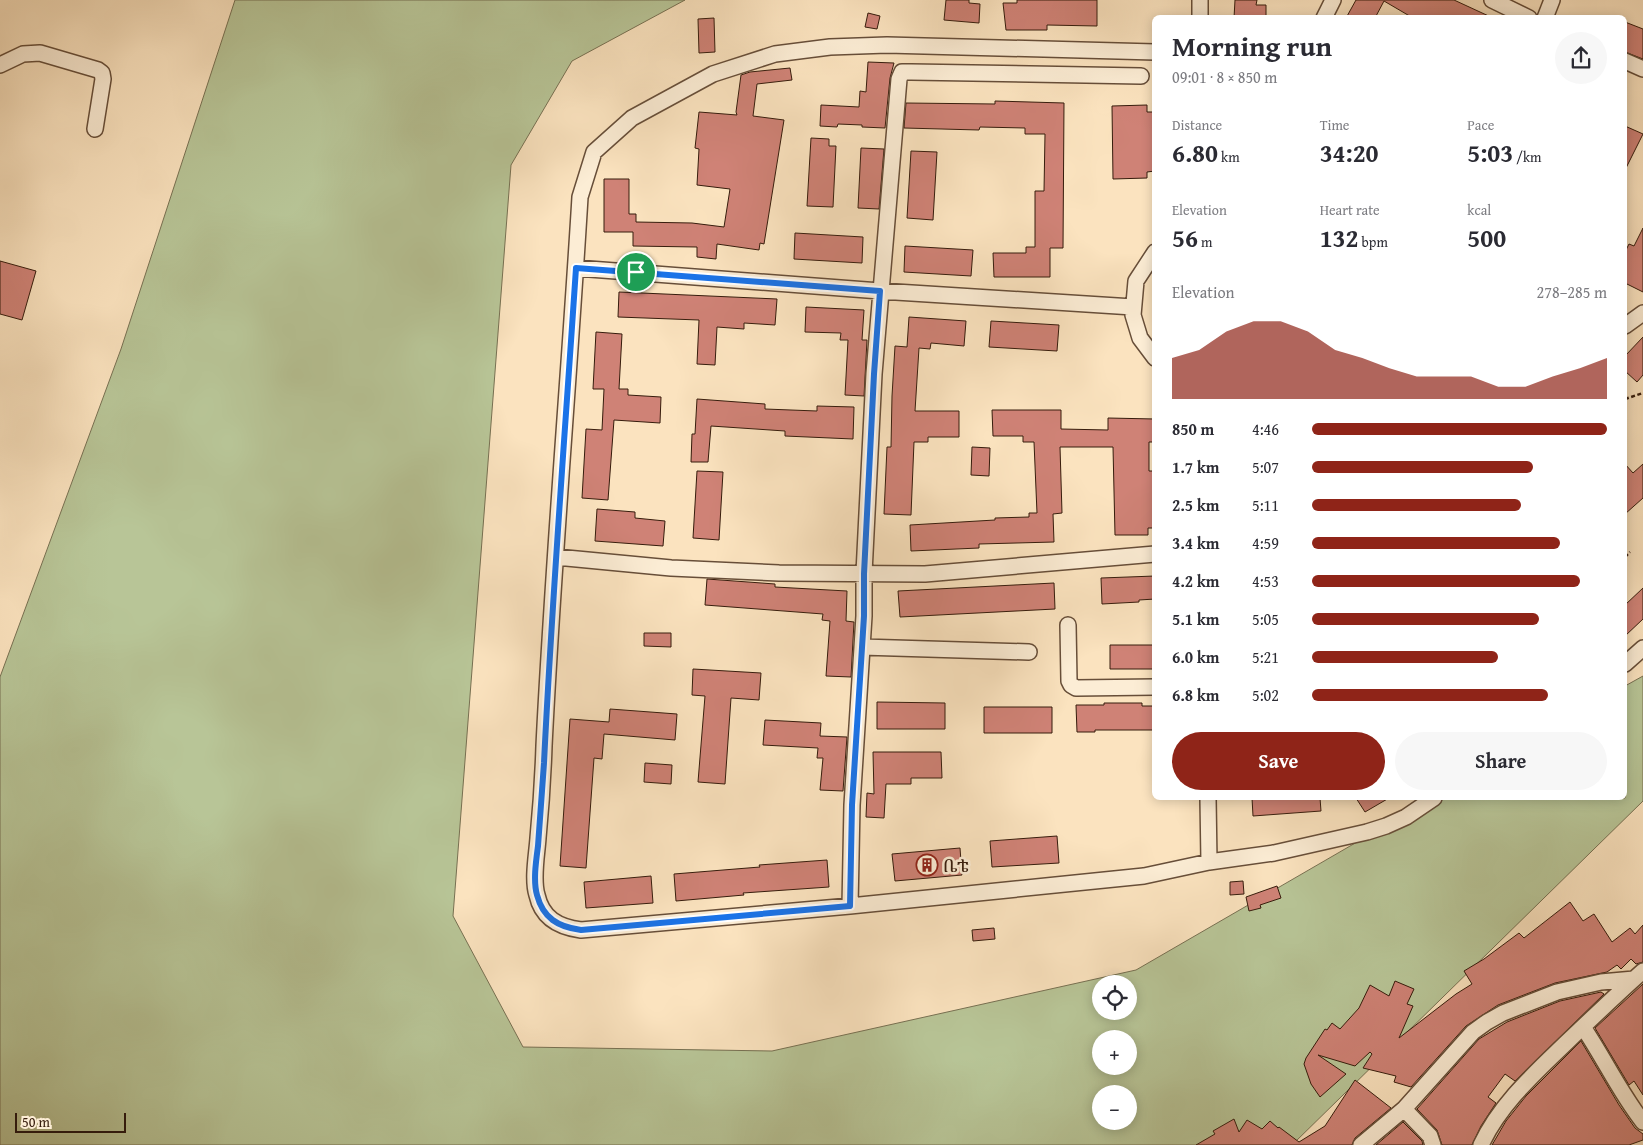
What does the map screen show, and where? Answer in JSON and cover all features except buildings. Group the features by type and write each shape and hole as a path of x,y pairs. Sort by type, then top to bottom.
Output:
{"street":[{"path":"1200,0 1200,15"},
{"path":"1326,15 1333,0"},
{"path":"1492,0 1523,15"},
{"path":"1547,15 1552,0"},
{"path":"1152,52 887,45 830,47 775,54 713,74 632,118 594,152 580,197 536,866 536,894 542,910 550,918 562,927 581,930 850,906 1144,876 1209,862 1274,853 1367,832 1406,817 1431,800"},
{"path":"1090,50 1090,75"},
{"path":"0,65 23,54 40,53 98,70 102,73 103,79 95,129"},
{"path":"1627,62 1643,69"},
{"path":"850,906 852,805 862,648 874,374 899,79 902,72 1141,76"},
{"path":"1152,257 1136,281 1133,315 1140,338 1152,354"},
{"path":"576,268 880,291 1134,307"},
{"path":"1627,325 1643,313"},
{"path":"556,556 670,568 780,573 925,574 1152,554"},
{"path":"1068,625 1069,681 1071,685 1076,688 1152,687"},
{"path":"862,648 1029,652"},
{"path":"1627,662 1643,648"},
{"path":"1208,800 1209,862"},
{"path":"1481,1145 1491,1125 1512,1098 1638,975"},
{"path":"1361,1145 1404,1110 1473,1032 1487,1022 1503,1013 1557,992 1638,975"},
{"path":"1583,1027 1600,1052 1626,1098 1643,1122"},
{"path":"1404,1110 1430,1136 1433,1145"}],"path":[{"path":"1627,398 1643,393"},
{"path":"1627,555 1630,552"}],"green space":[{"path":"235,0 685,0 572,61 511,165 453,916 523,1047 772,1051 1092,980 1092,1020 1137,1020 1137,975 1114,975 1136,970 1430,800 1627,800 1627,685 1643,676 1643,801 1292,1145 0,1145 0,677 121,349"}],"place":[{"name":"ቤቴ","path":"927,865"}],"route":[{"path":"576,268 636,272 880,291 864,574 864,616 852,805 850,906 678,923 581,930 562,927 550,918 542,910 536,894 546,701 576,268"}]}
